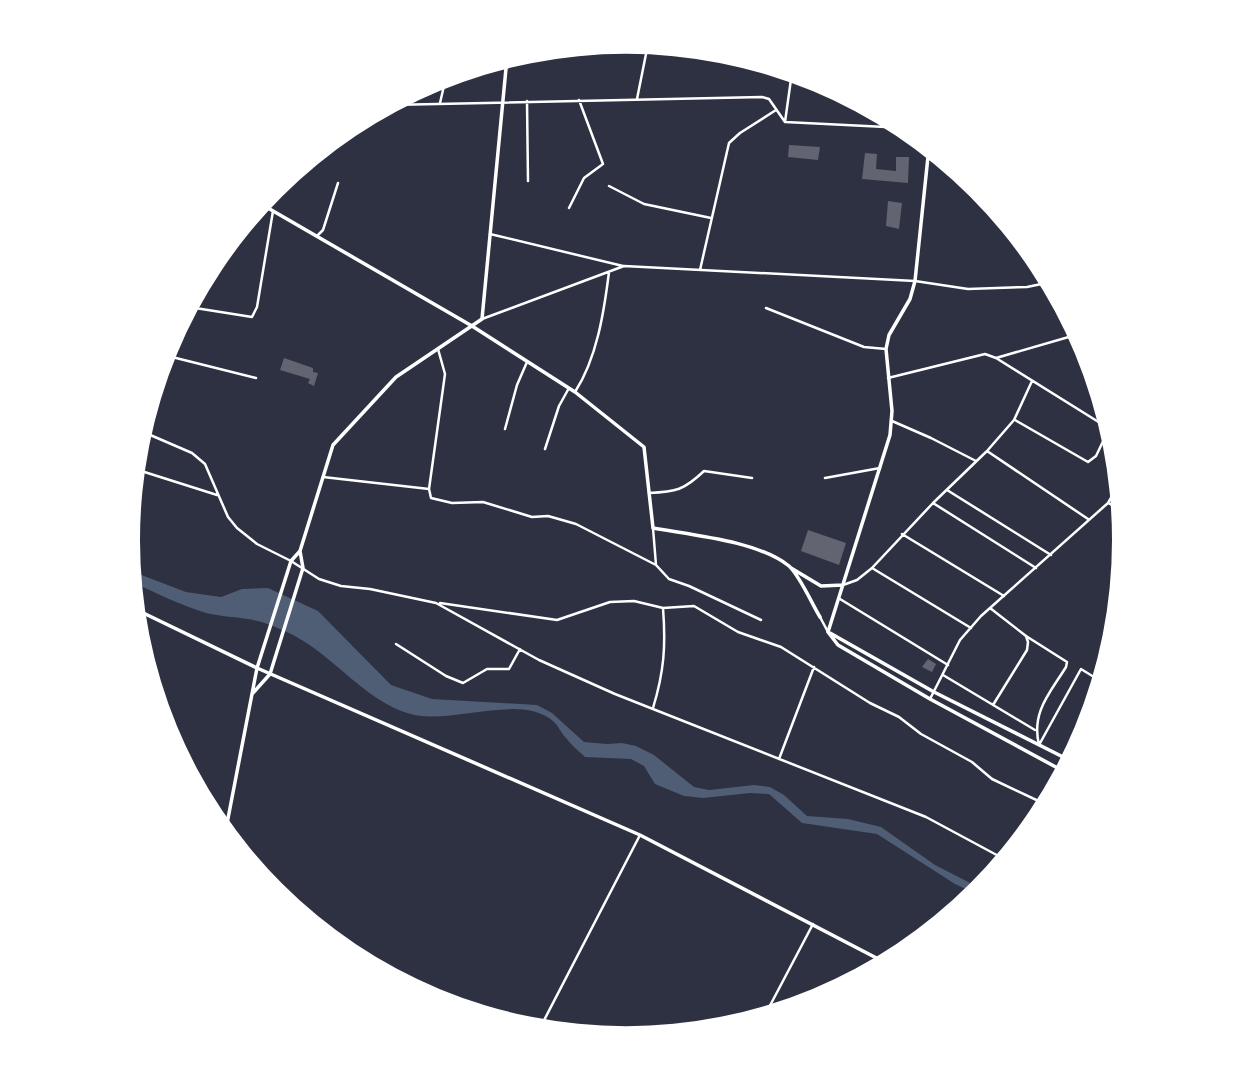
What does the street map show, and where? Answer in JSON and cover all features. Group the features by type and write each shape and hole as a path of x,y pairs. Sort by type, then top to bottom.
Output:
{"street":[{"path":"637,99 646,55"},
{"path":"482,319 506,70"},
{"path":"785,122 790,83"},
{"path":"440,103 443,90"},
{"path":"411,104 762,97 769,99 785,122"},
{"path":"569,208 584,178 603,164 579,100"},
{"path":"527,102 528,181"},
{"path":"700,270 729,143 740,132 776,110"},
{"path":"785,122 882,127"},
{"path":"828,632 890,435 892,421 886,349 889,335 911,299 915,281 928,159"},
{"path":"317,236 323,230 338,183"},
{"path":"609,186 643,204 711,218"},
{"path":"199,308 252,317 257,307 273,211 472,326 575,392 644,447 656,565"},
{"path":"490,234 624,266 915,281 968,289 1027,288 1040,285"},
{"path":"228,819 262,648 291,561 300,551 333,445 396,377 482,319 624,266"},
{"path":"575,392 587,374 605,306 609,272"},
{"path":"766,308 864,348 886,349"},
{"path":"996,358 1068,337"},
{"path":"439,348 445,374 429,489 431,498 453,503 483,502 532,517 548,516 576,524 656,565 669,579 761,620"},
{"path":"888,378 985,355 996,358 1097,419"},
{"path":"176,358 256,379"},
{"path":"505,429 517,385 527,362"},
{"path":"653,527 739,544 790,567 821,586 843,585 857,580 873,568 902,534 987,451 1014,420 1032,381"},
{"path":"545,449 559,406 569,388"},
{"path":"1014,420 1088,462 1096,456 1102,443"},
{"path":"892,421 976,461"},
{"path":"152,435 192,453 205,464 217,495 237,528 257,544 328,583 436,603 557,620 610,602 634,601 663,608 694,606 738,632 781,647 870,703 899,717 931,740 972,762 992,779 1038,801"},
{"path":"987,451 1088,519"},
{"path":"825,478 880,468"},
{"path":"649,493 677,491 690,484 704,471 752,478"},
{"path":"145,472 217,495"},
{"path":"323,477 429,489"},
{"path":"946,490 1051,555"},
{"path":"930,699 960,640 990,608 1111,498"},
{"path":"933,503 1036,568"},
{"path":"1108,503 1112,505"},
{"path":"902,534 1004,596"},
{"path":"251,696 270,674 301,578 303,568 300,551"},
{"path":"790,567 838,645 930,699 1057,768"},
{"path":"873,568 971,628"},
{"path":"839,599 947,665"},
{"path":"436,603 520,649 615,694 926,817 997,855"},
{"path":"653,709 663,677 666,641 663,608"},
{"path":"990,608 1026,636 1067,662 1039,712 1035,730 1039,745"},
{"path":"146,614 270,674 640,835 877,958"},
{"path":"828,632 934,692 1063,757"},
{"path":"993,705 1027,650 1026,636"},
{"path":"396,644 446,676 463,683 486,669 509,669 520,649"},
{"path":"779,759 814,667"},
{"path":"1039,745 1081,669 1093,676"},
{"path":"943,675 1035,730"},
{"path":"544,1019 640,835"},
{"path":"771,1005 813,924"}],"water":[{"path":"141,575 186,592 221,597 242,589 268,588 318,611 391,685 432,699 537,705 552,713 584,742 636,746 654,755 694,787 709,790 754,785 770,787 784,795 807,816 848,819 881,827 935,865 971,883 965,889 955,884 877,834 802,823 769,794 750,793 703,798 684,796 655,784 644,766 631,759 585,757 568,741 555,723 538,713 502,709 442,716 407,713 376,697 322,654 293,635 258,621 206,613 142,587"}],"building":[{"path":"789,145 820,147 818,160 788,157"},
{"path":"865,153 877,154 876,169 896,171 896,157 909,157 908,183 862,179"},
{"path":"888,201 902,203 899,229 886,226"},
{"path":"284,358 313,368 313,372 318,373 314,386 308,383 310,379 280,370"},
{"path":"808,530 846,543 839,565 801,551"},
{"path":"928,659 936,664 932,672 922,667"}]}
